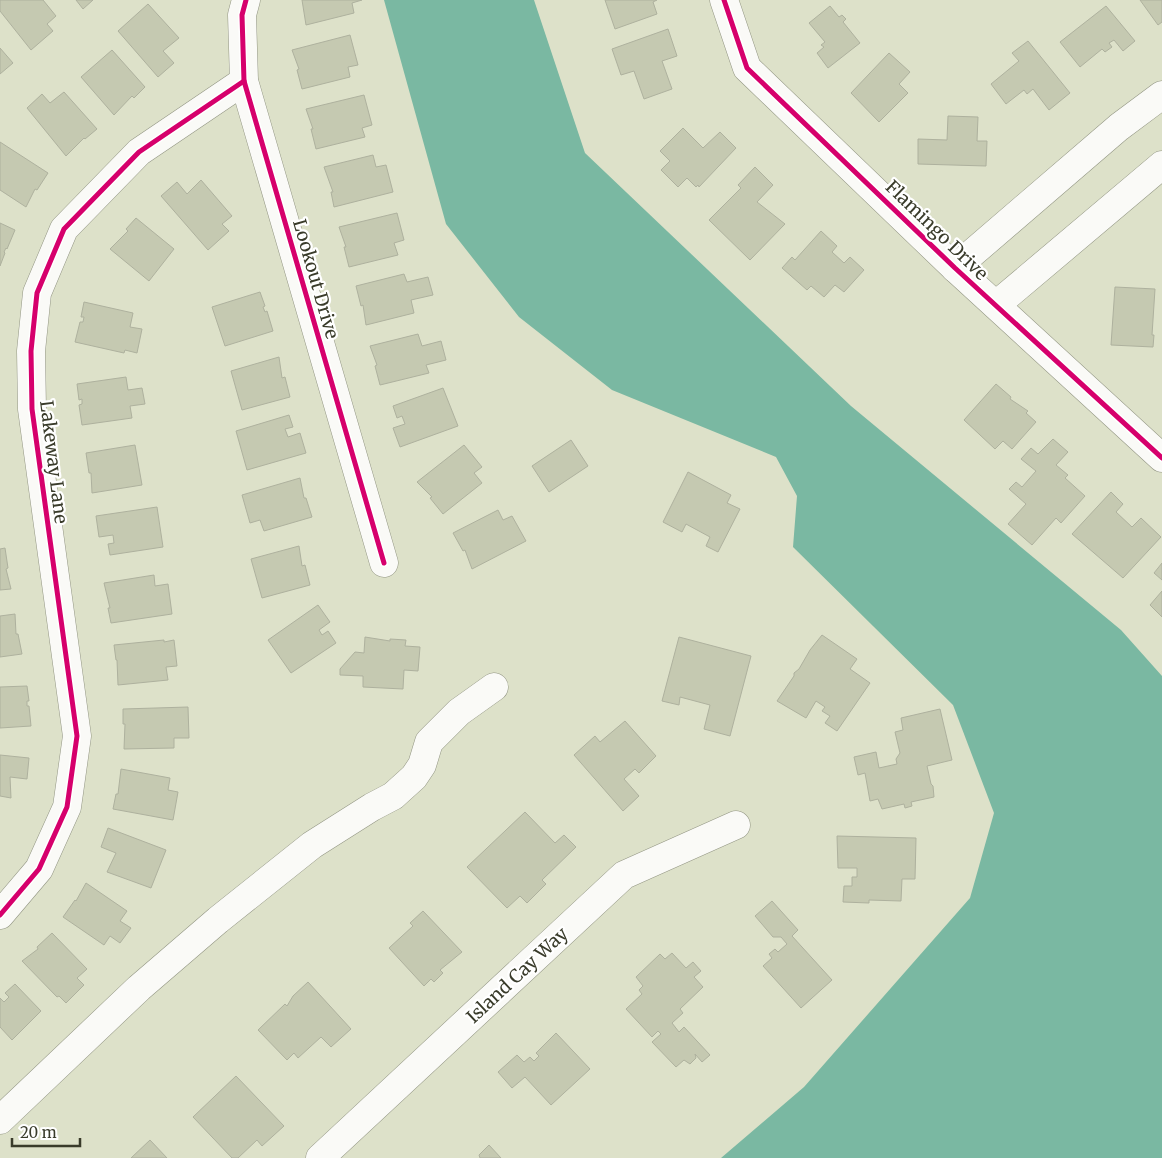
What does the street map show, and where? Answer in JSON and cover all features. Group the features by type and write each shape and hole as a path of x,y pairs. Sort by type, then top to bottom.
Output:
{"street":[{"name":"Lookout Drive","path":"246,0 242,15 244,81 384,563"},
{"name":"Flamingo Drive","path":"724,0 748,68 955,268 1162,458"},
{"name":"Lakeway Lane","path":"0,915 39,868 67,807 78,736 32,409 31,351 37,293 64,229 132,159 244,81"},
{"path":"955,268 1119,127 1162,95"},
{"path":"996,305 1162,165"},
{"path":"0,1120 139,988 218,920 312,845 393,796 414,777 422,764 429,742 459,712 494,687"},
{"name":"Island Cay Way","path":"320,1158 624,875 736,825"}],"shaded area":[{"path":"384,0 534,0 585,153 851,406 1121,630 1162,676 1162,1158 721,1158 804,1087 970,898 994,813 953,705 793,547 797,496 776,457 612,390 519,317 446,224"}],"building":[{"path":"0,0 43,0 56,16 47,24 53,31 31,50 0,11"},
{"path":"76,0 93,0 83,9"},
{"path":"302,0 362,0 352,3 354,13 306,25"},
{"path":"605,0 657,0 653,2 657,14 615,29"},
{"path":"1140,0 1162,0 1162,22 1158,25"},
{"path":"148,4 179,38 163,51 174,63 158,77 118,31"},
{"path":"830,6 839,17 842,15 846,19 843,22 860,43 828,68 817,53 824,47 821,45 825,42 809,23"},
{"path":"1106,6 1135,41 1123,51 1114,40 1109,43 1112,47 1105,52 1102,49 1080,67 1060,42"},
{"path":"668,29 677,56 662,61 672,89 644,99 634,71 621,75 612,49"},
{"path":"350,35 358,65 348,67 350,77 302,89 297,70 299,69 292,50"},
{"path":"1028,41 1070,93 1049,110 1033,89 1027,94 1024,90 1006,104 991,84 1019,61 1012,53"},
{"path":"0,48 13,63 0,74"},
{"path":"112,50 145,87 134,98 132,96 114,115 81,77"},
{"path":"889,53 910,72 899,84 908,93 879,122 851,93"},
{"path":"64,92 97,129 84,138 66,156 27,108 42,94 50,103"},
{"path":"364,95 372,125 362,128 365,137 316,149 311,129 313,129 306,109"},
{"path":"948,116 978,117 977,141 987,141 986,166 918,164 918,139 947,140"},
{"path":"683,128 703,148 720,132 736,148 699,187 698,185 696,187 687,178 678,187 661,170 670,161 660,151"},
{"path":"0,142 48,173 37,190 35,189 26,207 0,190"},
{"path":"373,155 376,167 386,165 393,192 334,207 331,192 333,192 324,167"},
{"path":"755,167 773,185 757,202 785,224 750,260 709,220 741,188 738,185"},
{"path":"201,180 232,216 222,224 229,231 208,250 161,196 177,182 187,194"},
{"path":"397,213 404,240 394,243 398,255 349,267 344,247 346,247 339,227"},
{"path":"136,218 174,249 149,281 110,249 128,231 126,229"},
{"path":"0,223 15,230 4,252 0,266"},
{"path":"821,231 837,246 832,252 844,263 850,257 864,270 844,292 835,285 824,297 811,286 807,290 782,268 792,257 795,260"},
{"path":"404,274 407,282 428,277 433,295 411,300 414,313 366,325 363,305 361,306 356,286"},
{"path":"1115,287 1155,289 1153,347 1111,345"},
{"path":"260,292 265,306 263,307 265,312 267,311 273,331 225,346 212,307"},
{"path":"84,302 133,313 130,327 142,329 137,353 125,350 124,353 75,342 80,322 83,322 84,317 81,317"},
{"path":"418,334 422,346 441,341 446,360 426,365 429,373 380,385 375,366 377,365 370,346"},
{"path":"279,357 282,378 285,377 290,397 242,410 231,371"},
{"path":"126,377 128,390 142,388 145,404 130,406 132,418 82,425 79,405 82,404 82,399 79,400 77,384"},
{"path":"996,384 1011,397 1010,399 1028,411 1026,413 1036,422 1012,449 1003,441 995,449 964,420"},
{"path":"443,388 458,426 400,447 393,428 405,424 402,416 397,418 393,406"},
{"path":"289,415 293,427 285,429 288,437 300,433 306,453 247,470 236,431"},
{"path":"1053,439 1068,452 1056,465 1068,475 1065,478 1085,496 1061,523 1056,518 1032,545 1008,524 1026,504 1009,489 1016,482 1022,487 1036,471 1021,459 1031,448 1038,454"},
{"path":"571,440 588,466 549,492 532,466"},
{"path":"135,445 142,485 92,493 91,473 89,473 86,453"},
{"path":"464,445 482,467 474,473 482,483 443,514 430,498 432,497 417,482"},
{"path":"688,472 731,495 727,503 740,509 718,552 706,546 710,537 686,524 682,532 663,522"},
{"path":"300,478 304,498 306,498 312,517 264,531 260,520 250,523 242,495"},
{"path":"1111,492 1123,504 1116,512 1132,527 1141,518 1161,537 1123,578 1072,534"},
{"path":"157,507 163,547 110,555 108,544 114,543 113,535 99,537 96,516"},
{"path":"498,510 503,520 512,516 526,541 472,569 465,550 463,551 453,533"},
{"path":"299,546 302,566 305,565 310,585 262,598 251,559"},
{"path":"5,548 8,568 6,569 11,589 0,590 0,549"},
{"path":"1162,563 1162,580 1154,573"},
{"path":"154,575 155,586 168,584 172,614 111,623 108,608 110,608 104,583"},
{"path":"1162,591 1162,617 1150,605"},
{"path":"318,605 330,622 319,630 322,635 328,631 336,643 291,673 268,640"},
{"path":"15,614 16,634 18,634 22,654 0,657 0,616"},
{"path":"822,635 857,659 850,669 870,683 837,731 825,723 830,716 822,711 825,707 816,701 806,718 777,701 794,676 794,673 799,669 810,650"},
{"path":"365,637 390,641 390,639 406,640 405,646 420,647 418,671 404,670 403,689 363,687 363,676 340,675 340,669 355,652 364,653"},
{"path":"679,637 751,656 730,736 704,729 710,705 680,697 679,705 662,701"},
{"path":"164,640 164,642 174,640 177,666 166,667 168,680 118,685 114,645"},
{"path":"27,686 29,701 27,701 27,706 29,706 31,726 0,728 0,687"},
{"path":"188,707 189,738 174,738 174,748 124,749 125,724 123,724 123,709"},
{"path":"940,709 952,760 927,766 934,797 911,802 912,806 905,808 904,804 882,809 878,799 870,801 865,773 858,775 854,757 876,752 879,768 897,764 896,759 900,753 895,732 903,730 901,718"},
{"path":"625,721 656,756 639,773 635,769 624,779 639,796 623,811 574,755 595,736 600,742"},
{"path":"0,755 29,758 27,779 10,777 11,798 0,796"},
{"path":"121,769 170,778 168,790 178,792 173,820 113,809 116,794 118,794"},
{"path":"525,812 555,843 564,835 576,847 542,880 546,884 527,903 520,896 507,908 467,867"},
{"path":"108,828 166,850 151,888 107,872 116,853 101,847"},
{"path":"837,836 916,838 915,879 902,879 901,901 869,900 869,903 843,902 844,886 852,886 852,877 857,877 857,868 838,868"},
{"path":"86,883 127,911 120,921 131,928 120,943 110,936 104,945 63,917 76,901"},
{"path":"772,901 798,930 792,936 832,980 801,1008 763,966 772,958 769,954 775,949 778,952 787,944 781,937 773,937 755,916"},
{"path":"423,911 462,952 440,970 443,973 434,982 431,979 424,986 389,948 413,926 410,923"},
{"path":"52,933 87,969 77,978 84,985 66,1003 59,996 57,997 22,961 38,949 37,947"},
{"path":"672,953 686,968 693,962 701,971 694,977 703,987 680,1009 683,1013 672,1023 679,1032 684,1027 710,1055 702,1062 695,1054 696,1058 690,1064 684,1060 676,1067 652,1042 661,1034 658,1031 652,1037 626,1009 642,994 639,990 643,986 636,977 660,954 665,959"},
{"path":"308,982 351,1029 331,1047 321,1037 298,1058 294,1053 287,1060 258,1030 285,1004 287,1006 293,996"},
{"path":"15,984 41,1011 12,1040 0,1027 0,998 4,1002 9,997 5,993"},
{"path":"556,1033 590,1069 551,1105 525,1077 512,1088 498,1072 517,1055 524,1062 530,1057 534,1061 539,1056 536,1053"},
{"path":"236,1076 284,1126 262,1146 257,1140 238,1158 232,1158 193,1117"},
{"path":"150,1140 167,1158 131,1158"},
{"path":"489,1145 501,1158 480,1158 479,1155"}],"cycle path":[{"path":"246,0 242,15 244,81 384,563"},
{"path":"724,0 747,68 955,268 1162,458"},
{"path":"0,915 39,869 67,807 77,736 32,409 31,351 37,293 64,229 139,152 244,81"}]}
